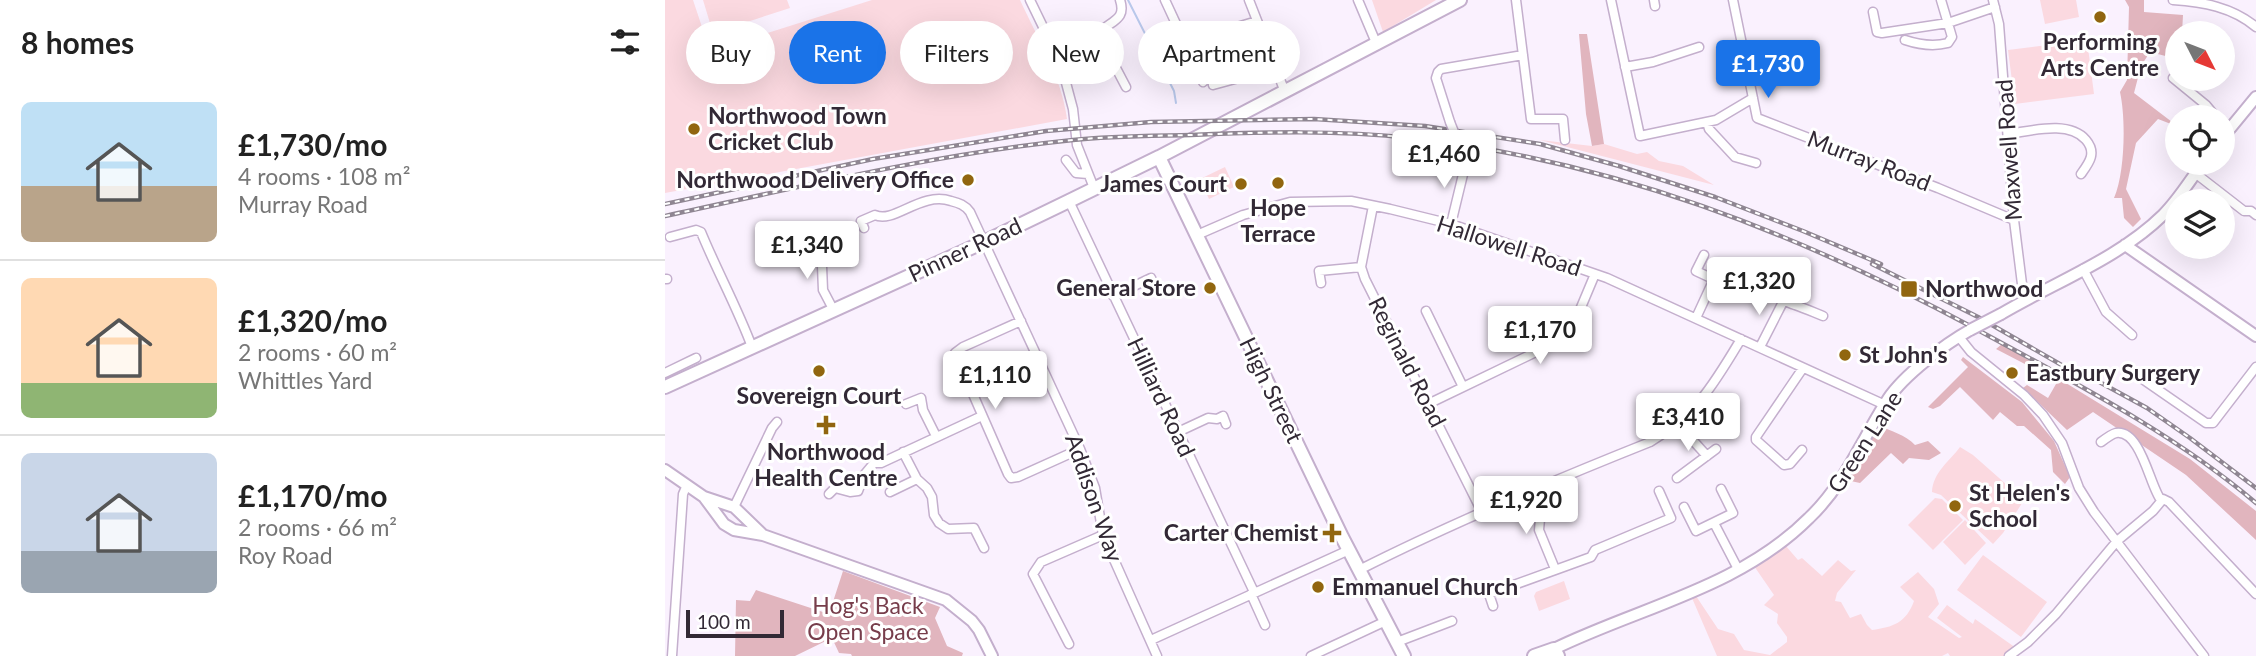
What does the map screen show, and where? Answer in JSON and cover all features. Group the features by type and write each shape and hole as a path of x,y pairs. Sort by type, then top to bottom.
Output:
{"main road":[{"name":"Pinner Road","path":"665,387 694,364 752,347 1069,201 1460,0"},
{"path":"2235,119 2256,97"},
{"name":"High Street","path":"1159,157 1349,550 1404,656"},
{"name":"Green Lane","path":"1534,656 1556,652 1584,634 1684,597 1738,569 1793,534 1826,501 1845,474 1885,404 1906,380 1942,348 1970,330 2125,245 2164,214 2193,175"},
{"path":"2125,245 2256,336"},
{"path":"665,470 704,497 734,507 763,535"},
{"path":"704,497 724,524 734,530 763,535 946,600 972,621 992,656"}],"street":[{"path":"1030,0 1040,21"},
{"path":"1117,21 1122,11 1119,0"},
{"path":"1165,0 1176,21"},
{"path":"1249,0 1257,21"},
{"path":"1358,0 1377,45"},
{"path":"1516,0 1531,119 1563,119 1565,139"},
{"path":"1611,0 1640,136 1716,120 1753,97"},
{"name":"Murray Road","path":"1733,0 1757,118 2014,220"},
{"path":"1905,40 1926,46 1948,43 1952,37 1941,0"},
{"path":"2173,0 2204,2 2241,15 2256,27"},
{"path":"1873,12 1877,32 1882,33 1948,23 1994,3"},
{"name":"Maxwell Road","path":"1994,3 2000,34 2014,220 2024,300"},
{"path":"1625,67 1653,62 1699,47"},
{"path":"1451,224 1466,162 1450,122 1436,78 1437,72 1441,69 1523,55"},
{"path":"1124,83 1126,87"},
{"path":"1066,84 1073,109 1077,145 1094,188"},
{"path":"1282,84 1285,92"},
{"path":"2188,91 2205,105"},
{"path":"1707,122 1709,129 1735,158 1756,163"},
{"path":"2008,134 2054,129 2078,132 2089,144 2092,152 2091,160 2081,174"},
{"path":"1066,160 1076,173 1088,174"},
{"path":"2198,175 2245,211 2256,215"},
{"name":"Addison Way","path":"864,228 861,221 875,215 888,216 937,197 967,207 1080,449 1095,488 1104,535 1157,656"},
{"name":"Hilliard Road","path":"1069,201 1265,625"},
{"name":"Hallowell Road","path":"1197,235 1243,215 1290,201 1341,201 1451,224 1595,274 1885,404"},
{"name":"Reginald Road","path":"1373,206 1361,267 1365,279 1482,512"},
{"path":"670,237 696,230 701,232 752,347"},
{"path":"821,242 823,290 833,309"},
{"path":"1704,255 1696,271 1752,297"},
{"path":"1321,282 1319,271 1361,267"},
{"path":"2083,269 2106,312 2132,335"},
{"path":"1428,404 1569,336 1595,274"},
{"path":"1113,296 1151,278 1157,291 1164,288"},
{"path":"1696,318 1714,279"},
{"path":"1767,281 1764,287 1784,300 1823,316"},
{"path":"1760,347 1784,300"},
{"path":"1426,312 1463,387"},
{"path":"1021,321 955,353 982,416 1011,478 1080,449"},
{"path":"1959,337 1971,352 2043,415 2062,443 2079,488 2204,656"},
{"path":"1359,570 1416,541 1650,442 1678,424 1710,390 1741,339"},
{"path":"665,373 694,364"},
{"path":"2141,378 2206,424 2213,423 2256,367"},
{"path":"1802,450 1790,464 1784,465 1757,443 1756,437 1803,368"},
{"path":"906,404 921,398 923,410 936,436"},
{"path":"829,494 835,488 858,491 864,475 874,463 880,463 982,416"},
{"path":"1178,432 1208,418 1217,419 1223,416 1226,424"},
{"path":"734,507 772,428 778,422"},
{"path":"1678,424 1707,456"},
{"path":"2101,442 2116,433 2123,434 2133,442 2140,450 2152,487 2161,500"},
{"path":"1677,478 1716,449"},
{"path":"903,452 917,479 932,497 934,515 940,523 948,529 974,528 984,548"},
{"path":"890,492 917,479"},
{"path":"672,656 683,494 687,485"},
{"path":"1683,507 1696,531 1714,523 1733,513 1721,489"},
{"path":"1493,606 1489,594 1591,556 1595,550 1671,518 1659,491"},
{"path":"1528,492 1540,520 1539,530 1555,569"},
{"path":"2009,656 2056,614 2117,541 2153,511 2161,500"},
{"path":"2161,500 2168,500 2256,594"},
{"path":"1714,523 1738,569"},
{"path":"1069,644 1033,574 1041,562 1104,535"},
{"path":"1151,640 1349,550"},
{"path":"1311,656 1386,621"},
{"path":"1397,642 1452,621"}],"shaded area":[{"path":"665,0 693,0 700,21 686,21 686,84 775,84 775,31 789,26 789,84 886,84 886,21 805,21 872,0 1020,0 1030,21 1027,21 1027,84 1058,84 1064,104 1067,119 665,193"},
{"path":"703,0 787,0 790,8 750,21 709,21"},
{"path":"1372,0 1436,0 1383,32"},
{"path":"2040,0 2076,0 2079,17 2045,24"},
{"path":"2087,40 2094,94 2015,104 2008,50"},
{"path":"1540,140 1592,146 1604,144 1637,154 1647,152 1659,161 1683,166 1714,185"},
{"path":"1225,167 1234,187 1209,199 1200,179"},
{"path":"1960,447 1973,455 2024,500 1993,544 1941,495 1932,492 1938,473"},
{"path":"1935,498 1942,499 1963,520 1933,550 1908,525"},
{"path":"1965,520 1986,543 1965,565 1943,542"},
{"path":"1785,545 1798,560 1802,558 1822,576 1838,560 1851,571 1856,570 1837,593 1835,601 1841,602 1850,618 1861,614 1872,630 1898,623 1907,614 1914,601 1900,587 1918,572 1934,589 1939,604 1928,617 1959,638 1962,637 1937,618 1947,605 1973,624 1975,619 2016,648 2005,656 1950,656 1948,653 1942,656 1717,656 1692,598 1696,596 1718,629 1734,634 1744,650 1770,655 1787,642 1787,637 1777,623 1778,614 1764,605 1774,595 1754,566"},
{"path":"1983,555 2047,602 2021,637 1957,590"},
{"path":"1564,581 1570,599 1539,611 1534,596 1536,592"}],"green space":[{"path":"2125,0 2144,0 2144,12 2183,15 2183,21 2165,21 2165,56 2150,52 2141,66 2134,93 2165,117 2165,122 2158,119 2136,143 2126,189 2141,219 2133,227 2124,218 2122,198 2114,198 2123,146 2120,92 2127,80 2129,7"},
{"path":"1579,34 1587,34 1604,144 1592,146 1586,114"},
{"path":"2002,344 2190,459 2256,511 2256,540 2186,475 2093,412 2067,430 2023,388 2027,385 2048,398 2056,384 2043,380 2044,374 1996,349"},
{"path":"1963,357 2022,402 2054,441 2070,477 2065,484 2053,472 2051,450 2024,426 2017,426 2000,412 1993,420 1960,387 1940,406 1933,409 1928,407 1968,367 1961,360"},
{"path":"1878,425 1903,436 1915,445 1928,441 1941,453 1929,460 1909,458 1903,464 1891,453 1860,483 1846,480"},
{"name":"Hog's Back Open Space","path":"843,571 940,607 935,618 947,646 963,653 962,656 852,656 839,653 832,638 795,656 735,656 736,600 750,601 756,590 829,614"}],"waterway":[{"path":"1128,0 1174,91 1176,103"}],"railway":[{"path":"665,204 873,159 1046,131 1151,122 1314,119 1425,126 1540,144 1715,197 1881,264"},
{"path":"665,216 919,163 1021,146 1088,139 1329,133 1384,135 1486,149 1560,164 1632,183 1772,232 1841,262 1976,329 2121,409 2190,453 2256,503"},
{"path":"1872,264 1978,317 2079,375"},
{"path":"2072,367 2147,408 2256,488"}],"place":[{"name":"Performing Arts Centre","path":"2100,17"},
{"name":"Northwood Town Cricket Club","path":"694,129"},
{"name":"Northwood Delivery Office","path":"968,180"},
{"name":"Hope Terrace","path":"1278,183"},
{"name":"James Court","path":"1241,184"},
{"name":"General Store","path":"1210,288"},
{"name":"Northwood","path":"1909,289"},
{"name":"St John's","path":"1845,355"},
{"name":"Sovereign Court","path":"819,371"},
{"name":"Eastbury Surgery","path":"2012,373"},
{"name":"Northwood Health Centre","path":"826,425"},
{"name":"St Helen's School","path":"1955,506"},
{"name":"Carter Chemist","path":"1332,533"},
{"name":"Emmanuel Church","path":"1318,587"}]}
